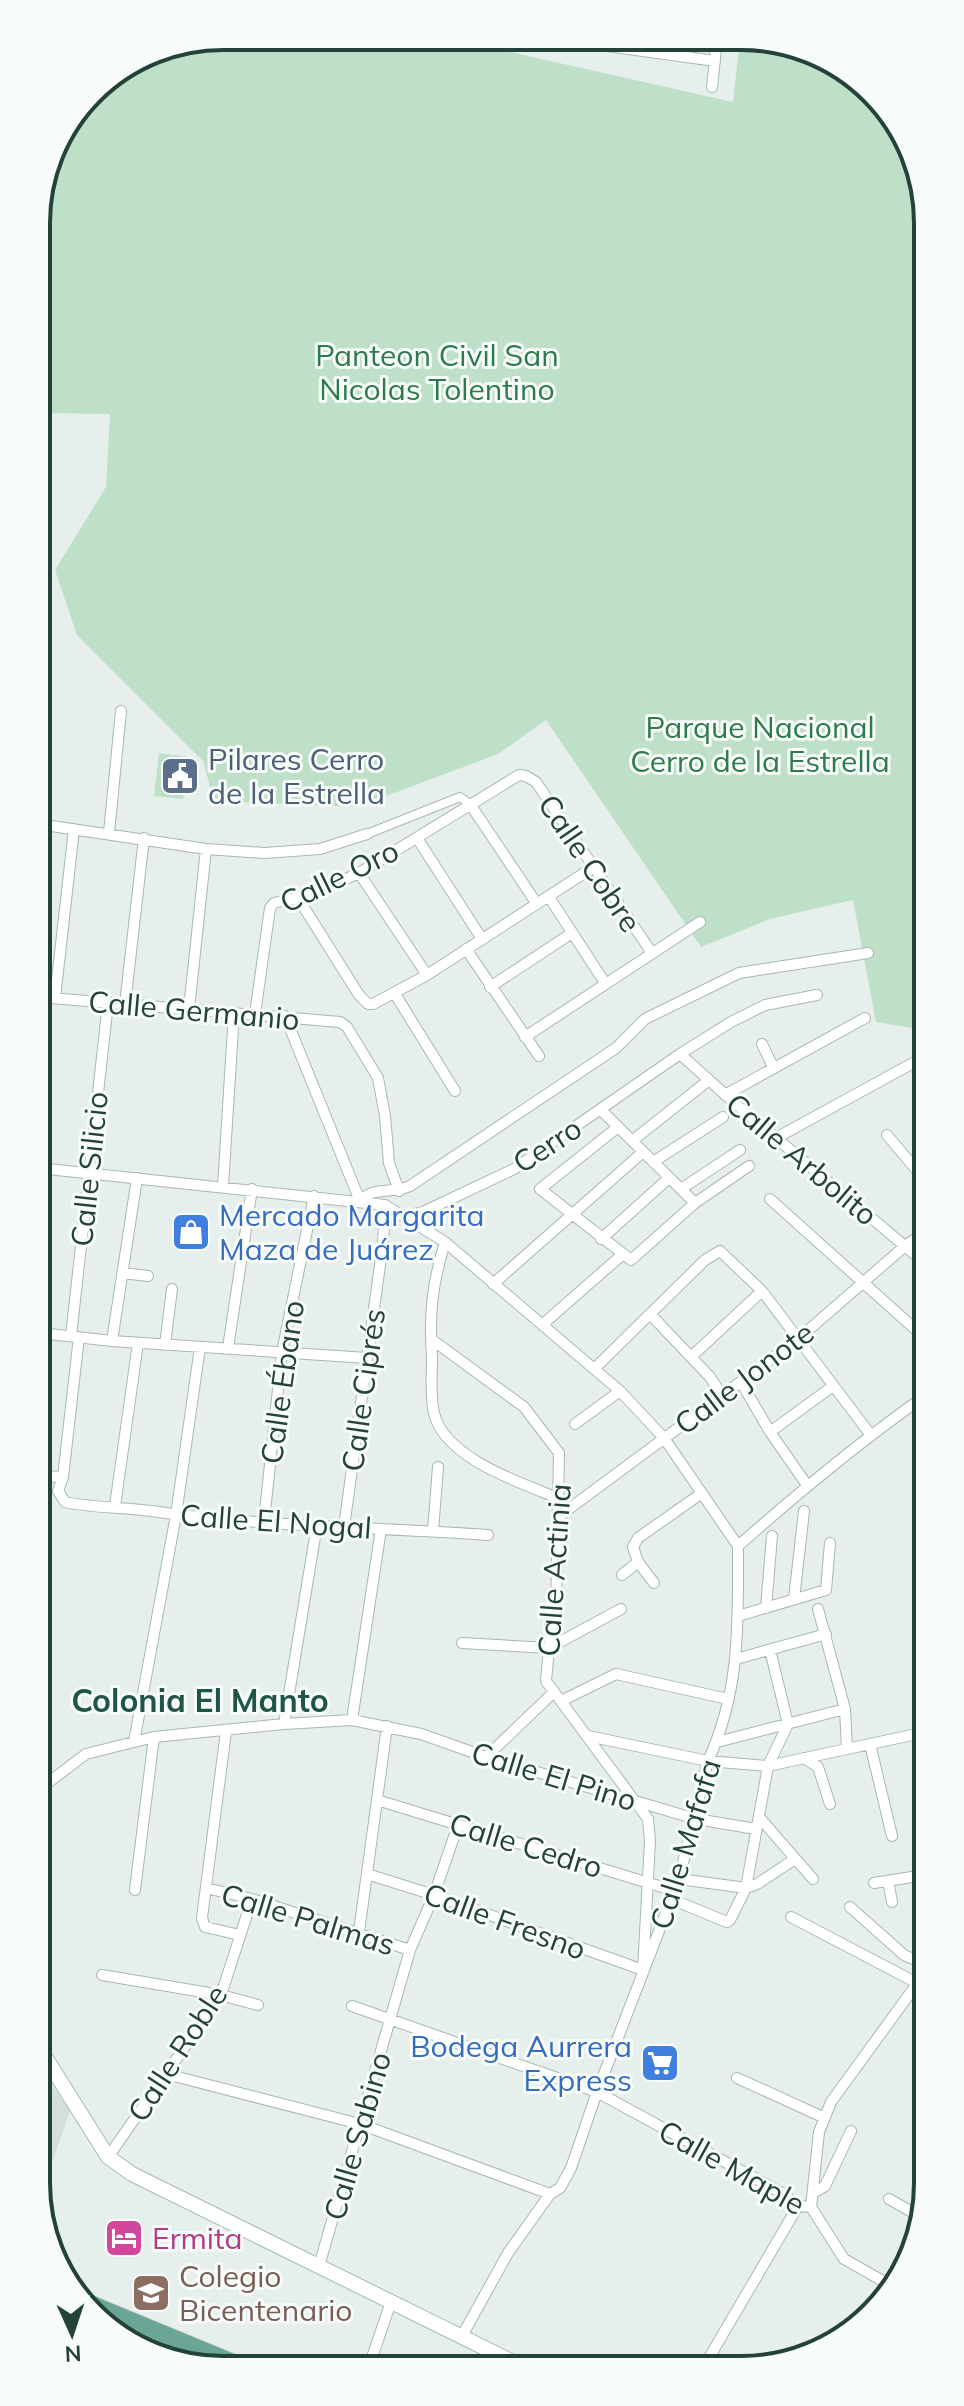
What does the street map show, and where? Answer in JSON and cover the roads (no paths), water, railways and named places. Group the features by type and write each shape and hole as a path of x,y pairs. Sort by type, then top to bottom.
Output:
{"main road":[{"path":"50,2065 108,2157 132,2174 501,2356"},
{"path":"112,2312 217,2356"}],"street":[{"path":"636,50 715,61"},
{"path":"712,87 716,50"},
{"path":"109,833 121,711"},
{"name":"Calle Oro","path":"255,1014 270,908 274,903 313,894 359,873 511,778 526,776"},
{"name":"Calle Cobre","path":"526,776 536,782 652,953"},
{"path":"50,826 206,849 265,853 320,849 460,797 470,804 537,904"},
{"path":"55,998 74,829"},
{"path":"125,1004 144,838"},
{"path":"417,838 482,939"},
{"path":"189,1009 206,849"},
{"path":"298,898 359,995 368,1004 378,1003 427,975 592,868"},
{"path":"359,873 427,975"},
{"path":"549,897 605,983"},
{"path":"525,1037 700,922"},
{"path":"490,987 572,933"},
{"path":"466,949 539,1056"},
{"path":"360,1201 373,1191 399,1191 616,1048 645,1019 659,1012 739,973 868,953"},
{"path":"395,994 455,1091"},
{"name":"Cerro","path":"404,1216 423,1212 514,1169 731,1022 765,1005 817,995"},
{"name":"Calle Germanio","path":"50,998 340,1022 347,1027 378,1078 389,1163 399,1191"},
{"name":"Calle Silicio","path":"65,1502 58,1491 63,1477 88,1173 108,1003"},
{"path":"223,1186 234,1013"},
{"path":"285,1016 360,1201"},
{"path":"725,1095 865,1018"},
{"path":"762,1044 773,1067"},
{"name":"Calle Arbolito","path":"680,1054 914,1254"},
{"path":"776,1138 914,1062"},
{"path":"632,1141 709,1080"},
{"path":"601,1110 695,1203"},
{"path":"653,1162 723,1117"},
{"path":"618,1127 540,1189 631,1260 695,1203 749,1166"},
{"path":"887,1135 914,1167"},
{"path":"681,1189 740,1150"},
{"path":"493,1284 643,1152"},
{"path":"50,1169 385,1205 445,1242 620,1391 664,1438 738,1546 870,1434 914,1404"},
{"path":"112,1341 137,1178"},
{"path":"601,1239 669,1178"},
{"path":"228,1348 252,1189"},
{"name":"Calle Ébano","path":"264,1521 282,1352 314,1196"},
{"path":"770,1199 914,1328"},
{"name":"Calle Ciprés","path":"344,1527 383,1243 385,1205"},
{"name":"Calle Jonote","path":"558,1517 797,1340 914,1240"},
{"path":"445,1242 434,1277 429,1319 434,1415 449,1439 473,1459 495,1472 558,1498"},
{"path":"594,1369 705,1260 720,1251 762,1291 870,1434"},
{"path":"542,1325 623,1254"},
{"path":"123,1273 148,1276"},
{"path":"165,1345 172,1289"},
{"path":"691,1357 762,1291"},
{"path":"650,1314 710,1377 722,1395"},
{"path":"50,1334 138,1343 367,1358"},
{"name":"Calle Actinia","path":"431,1339 524,1407 559,1453 556,1612 546,1681 648,1819 650,1841 643,1970"},
{"path":"115,1506 138,1343"},
{"path":"134,1742 176,1515 200,1347"},
{"path":"741,1382 770,1432 807,1485"},
{"path":"770,1432 833,1386"},
{"path":"575,1424 620,1391"},
{"path":"433,1531 438,1467"},
{"path":"50,1476 63,1477"},
{"path":"654,1583 638,1562 633,1547 638,1538 702,1493"},
{"name":"Calle El Nogal","path":"65,1502 176,1515 488,1535"},
{"path":"794,1599 804,1511"},
{"path":"284,1724 317,1525"},
{"path":"352,1720 381,1529"},
{"path":"766,1608 772,1536"},
{"path":"738,1616 826,1590 830,1543"},
{"name":"Calle Mafafa","path":"462,2336 508,2253 550,2194 560,2188 571,2168 679,1879 708,1761 717,1742 734,1682 738,1546"},
{"path":"622,1575 638,1562"},
{"path":"462,1643 549,1648 621,1609"},
{"path":"818,1609 845,1709 847,1749"},
{"path":"736,1659 826,1634"},
{"path":"746,1888 768,1766 788,1724 770,1650"},
{"path":"486,1757 558,1696 616,1674 728,1699"},
{"path":"717,1742 845,1709"},
{"name":"Calle El Pino","path":"50,1781 86,1754 154,1737 352,1720 421,1734 486,1757 696,1819 756,1829"},
{"path":"359,1932 387,1726"},
{"path":"226,1731 202,1918 205,1927 240,1935"},
{"path":"588,1736 708,1761 768,1766 914,1735"},
{"path":"135,1890 154,1737"},
{"path":"870,1744 892,1836"},
{"path":"804,1758 818,1767 830,1804"},
{"name":"Calle Cedro","path":"377,1800 646,1882 727,1922 746,1888"},
{"path":"759,1817 813,1879"},
{"name":"Calle Sabino","path":"319,2266 410,1950 434,1895 458,1825"},
{"path":"679,1879 746,1888 795,1859"},
{"name":"Calle Fresno","path":"367,1874 643,1970"},
{"path":"874,1883 914,1878"},
{"path":"888,1881 892,1902"},
{"name":"Calle Palmas","path":"206,1888 252,1899 410,1950"},
{"name":"Calle Roble","path":"108,2157 221,1995 252,1899"},
{"path":"850,1907 904,1955 914,1960"},
{"path":"791,1917 914,1981"},
{"path":"102,1975 221,1995 258,2005"},
{"path":"811,2207 819,2132 831,2102 914,1991"},
{"name":"Calle Maple","path":"352,2006 597,2092 784,2194 798,2206 811,2207 844,2259 883,2281"},
{"path":"166,2074 360,2124 550,2194"},
{"path":"737,2078 825,2118"},
{"path":"815,2192 825,2186 851,2131"},
{"path":"889,2199 912,2212"},
{"path":"710,2356 798,2206"},
{"path":"372,2356 391,2302"}],"place":[{"name":"Pilares Cerro de la Estrella","path":"180,776"},
{"name":"Mercado Margarita Maza de Juárez","path":"191,1232"},
{"name":"Bodega Aurrera Express","path":"660,2063"},
{"name":"Ermita","path":"124,2238"},
{"name":"Colegio Bicentenario","path":"151,2293"}],"district":[{"name":"Colonia El Manto","path":"200,1700"}],"park label":[{"name":"Panteon Civil San Nicolas Tolentino","path":"437,372"},
{"name":"Parque Nacional Cerro de la Estrella","path":"760,744"}]}
